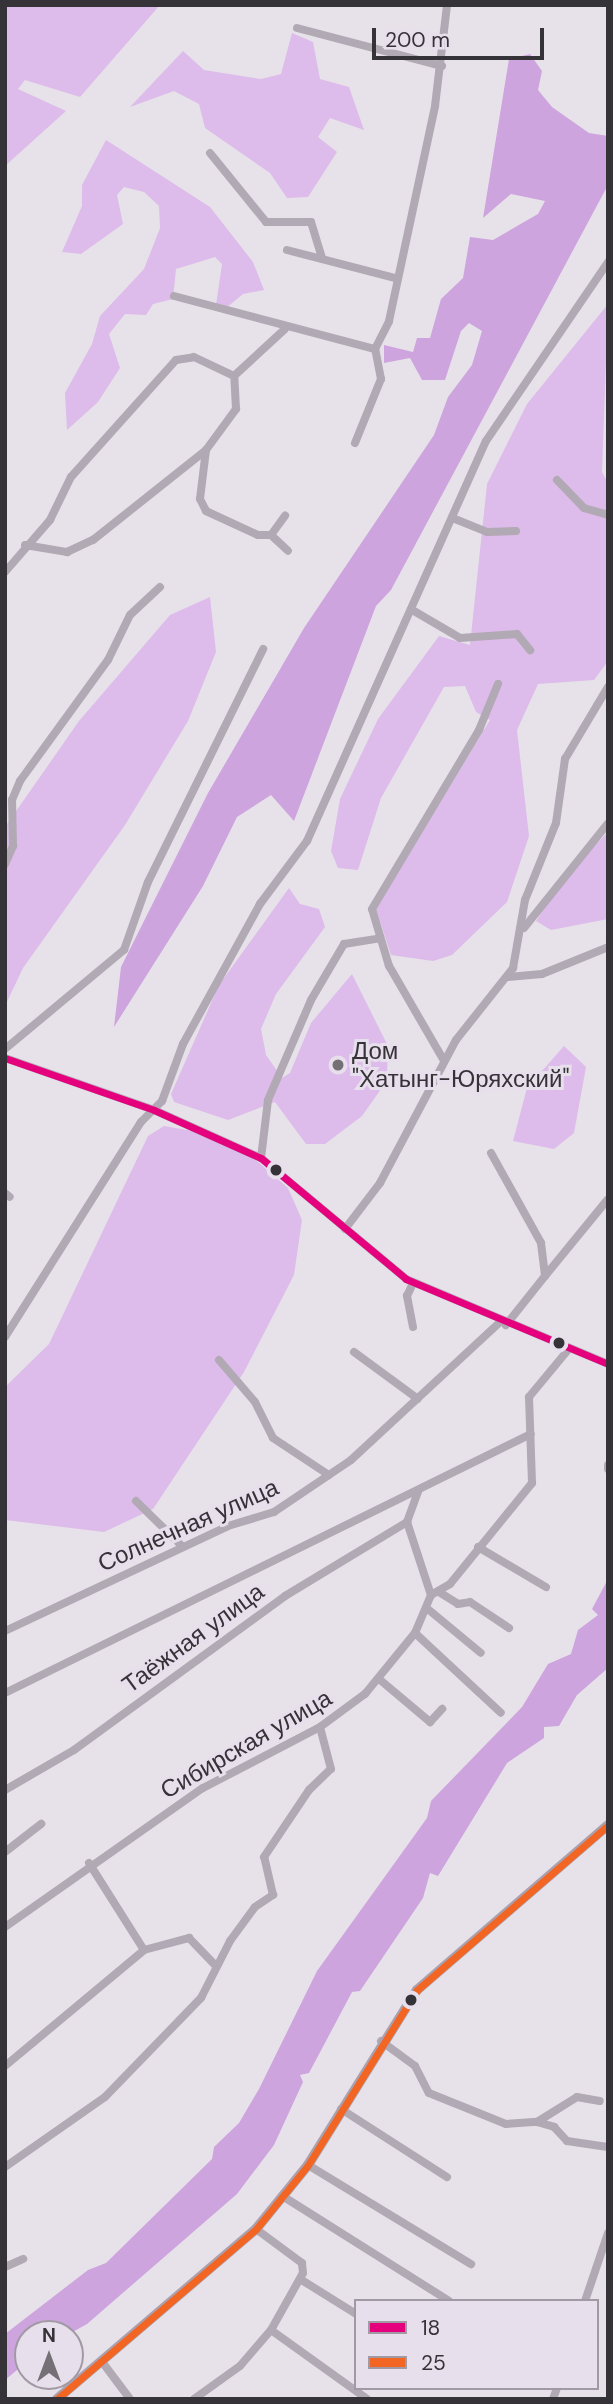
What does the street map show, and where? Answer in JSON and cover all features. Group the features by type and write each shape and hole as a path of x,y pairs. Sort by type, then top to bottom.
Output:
{"main road":[{"path":"57,2399 103,2363 257,2229 308,2165 381,2041 436,1970 608,1825"}],"street":[{"path":"355,443 381,379 375,349 389,320 395,278 442,66 447,5"},
{"path":"297,28 442,66"},
{"path":"210,153 266,222 311,222 322,258"},
{"path":"287,250 395,278"},
{"path":"5,1337 154,1110 260,904 307,841 358,718 414,611 486,442 608,262"},
{"path":"174,296 285,328 375,349"},
{"path":"234,376 285,328"},
{"path":"5,572 25,545 50,520 71,477 176,360 194,358 234,376"},
{"path":"25,545 67,552 93,540 206,450 236,409 234,376"},
{"path":"206,450 203,508 243,532 271,535 288,551"},
{"path":"557,480 584,508 608,514"},
{"path":"271,535 285,516"},
{"path":"454,519 488,532 516,531"},
{"path":"5,864 13,846 12,800 20,781 108,660 130,615 160,587"},
{"path":"414,611 460,638 517,634 530,650"},
{"path":"5,1049 124,950 148,882 263,649"},
{"path":"443,1059 395,979 372,917 380,890 471,743 498,684"},
{"path":"345,1228 380,1183 443,1059 508,977 523,931 528,888 556,822 565,759 608,687"},
{"path":"523,931 608,823"},
{"path":"261,1158 268,1100 311,1000 344,944 380,938"},
{"path":"508,977 542,974 608,947"},
{"path":"5,1058 154,1110 261,1158 413,1283 503,1323 608,1364"},
{"path":"491,1153 541,1243 545,1276"},
{"name":"Солнечная улица","path":"5,1631 182,1546 274,1512 329,1475 503,1323 608,1199"},
{"path":"413,1283 407,1296 413,1327"},
{"path":"435,1593 532,1483 531,1390 568,1350"},
{"path":"354,1352 418,1399"},
{"path":"219,1360 255,1402 273,1438 329,1475"},
{"path":"5,1693 418,1492 531,1434"},
{"path":"418,1492 407,1522 435,1593 458,1604 470,1602 509,1628"},
{"path":"136,1501 182,1546"},
{"name":"Таёжная улица","path":"5,1790 74,1750 285,1596 407,1522"},
{"path":"478,1547 546,1587"},
{"name":"Сибирская улица","path":"5,1927 89,1863 203,1788 320,1727 379,1679 415,1633 429,1610 435,1593"},
{"path":"429,1610 481,1653"},
{"path":"415,1633 501,1713"},
{"path":"379,1679 430,1722 442,1709"},
{"path":"5,2167 122,2082 201,1998 215,1965 255,1907 271,1900 264,1857 309,1790 331,1769 320,1727"},
{"path":"5,1852 41,1825"},
{"path":"89,1863 144,1950"},
{"path":"5,2066 144,1950 188,1938 215,1965"},
{"path":"381,2041 415,2066 429,2093 506,2124 537,2122 577,2097 600,2101"},
{"path":"341,2109 447,2177"},
{"path":"537,2122 568,2141 608,2147"},
{"path":"308,2165 471,2264"},
{"path":"284,2197 446,2299"},
{"path":"194,2399 240,2366 271,2330 300,2279 302,2263 257,2229"},
{"path":"586,2299 608,2233"},
{"path":"5,2267 23,2259"},
{"path":"300,2279 354,2314"},
{"path":"271,2330 354,2390"},
{"path":"103,2363 130,2399"}],"shaded area":[{"path":"5,5 160,5 80,97 25,80 18,89 66,111 5,166"},
{"path":"292,33 313,42 320,79 349,87 364,130 330,118 318,137 337,152 308,197 287,198 270,173 205,128 199,104 174,91 130,107 183,51 204,70 261,79 281,74"},
{"path":"530,54 542,71 538,90 552,107 589,133 608,136 608,185 391,590 376,606 294,821 271,795 237,817 203,886 114,1027 121,967 208,793 304,628 434,435 448,397 472,365 482,331 469,323 461,331 445,380 422,380 410,358 384,363 384,345 413,352 417,338 430,338 441,299 463,278 470,237 493,240 538,214 545,201 511,194 483,218 509,59"},
{"path":"106,140 210,207 253,262 264,290 243,294 226,308 216,305 222,264 215,257 176,269 173,299 153,304 146,315 125,314 109,334 120,368 98,402 67,430 65,393 92,344 100,316 144,269 160,228 159,206 144,192 124,187 117,195 123,224 81,254 62,252 82,206 82,185"},
{"path":"608,304 602,472 608,483 608,661 594,680 538,684 517,730 529,836 507,902 452,955 433,961 391,955 376,909 490,720 476,712 465,686 444,687 381,798 358,870 338,868 331,851 340,799 378,719 439,636 470,645 487,484 527,404"},
{"path":"210,597 216,652 188,721 125,825 23,968 5,1006 5,827 79,721 170,615"},
{"path":"608,832 608,919 551,930 536,921 566,874"},
{"path":"289,888 300,904 319,909 325,927 276,994 261,1029 266,1055 282,1078 290,1073 311,1023 352,974 388,1046 387,1075 379,1092 362,1116 325,1144 306,1144 275,1102 228,1120 174,1102 171,1094 219,985"},
{"path":"564,1046 586,1067 574,1133 554,1149 513,1141 527,1088"},
{"path":"164,1126 204,1133 257,1161 288,1188 302,1220 294,1275 244,1372 153,1509 104,1532 5,1520 5,1387 49,1344 148,1136"},
{"path":"608,1579 608,1668 577,1695 559,1726 544,1727 544,1738 507,1763 438,1876 430,1873 423,1898 360,1991 352,1992 309,2073 300,2075 303,2082 274,2145 237,2194 87,2324 84,2326 84,2320 23,2320 88,2270 106,2263 212,2159 214,2147 239,2123 259,2089 317,1971 427,1818 431,1801 522,1707 548,1664 571,1654 578,1630 598,1615 592,1609"},
{"path":"14,2327 14,2373 5,2380 5,2334"}],"transit line":[{"name":"18","path":"5,1058 154,1110 261,1158 406,1279 608,1364"},
{"name":"25","path":"57,2399 256,2229 308,2165 417,1990 608,1825"}],"place":[{"name":"Дом \"Хатынг-Юряхский\"","path":"338,1065"}]}
